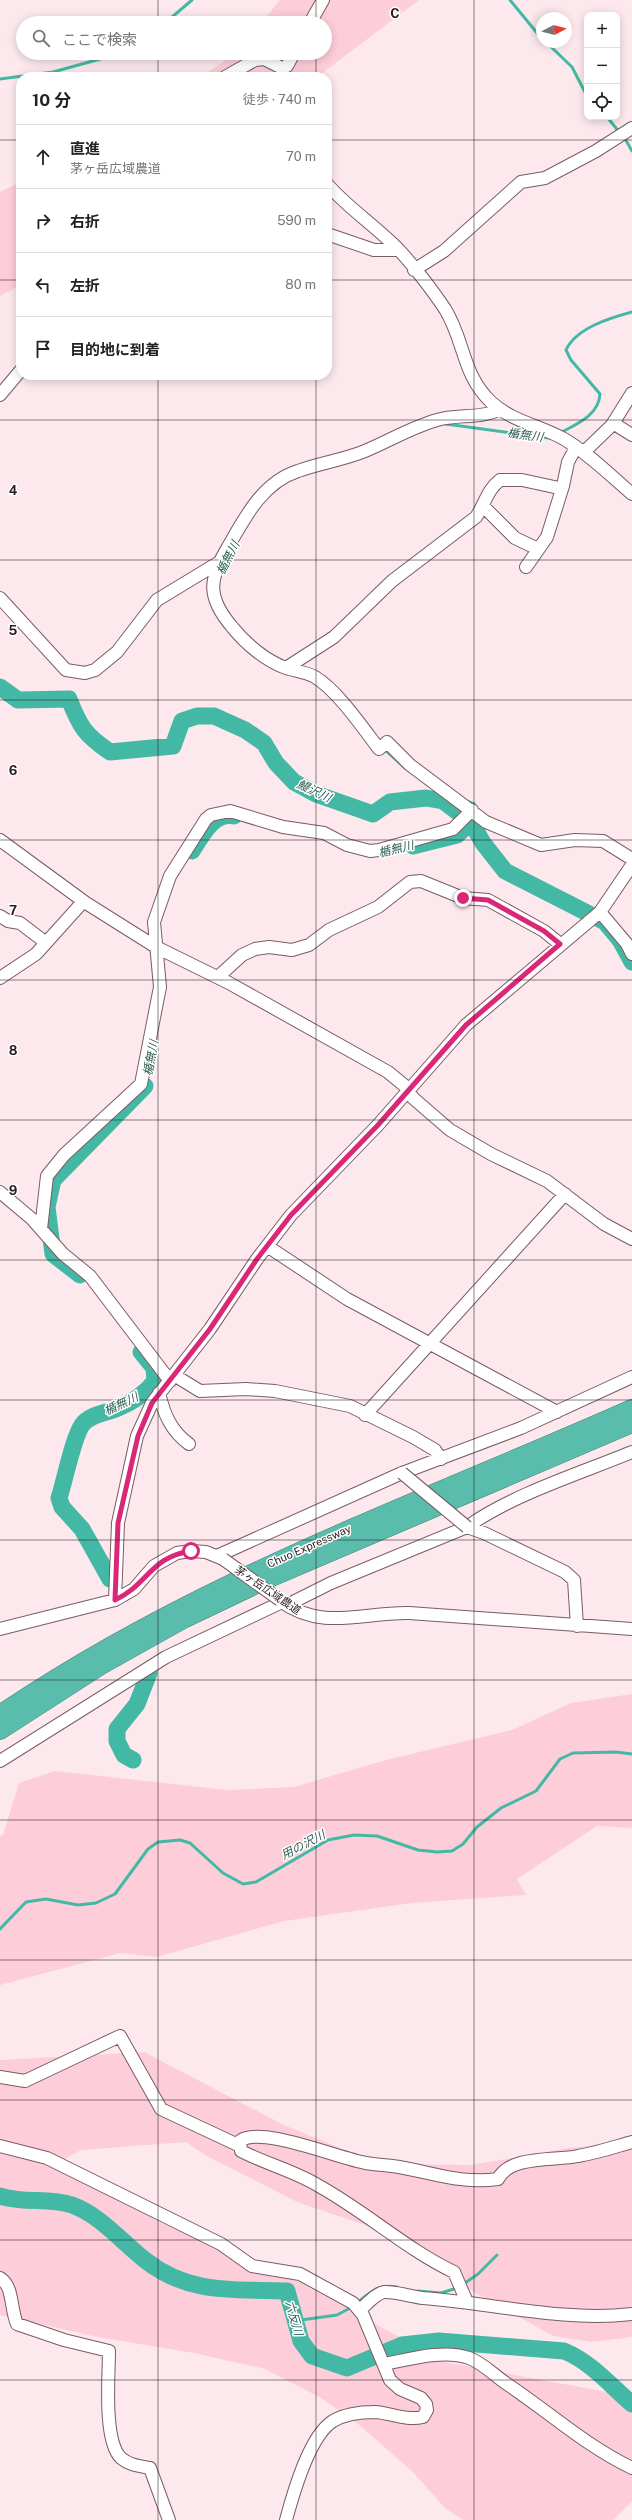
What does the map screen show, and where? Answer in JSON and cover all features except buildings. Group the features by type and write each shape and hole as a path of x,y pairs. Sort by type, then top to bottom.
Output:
{"highway":[{"name":"Chuo Expressway","path":"0,1714 94,1654 207,1593 333,1535 632,1408"},
{"name":"Chuo Expressway","path":"0,1730 101,1666 185,1619 276,1576 632,1424"}],"street":[{"path":"314,16 322,0"},
{"path":"234,72 255,60"},
{"path":"266,60 282,68 287,66 290,60"},
{"path":"414,270 444,251 521,182 545,178 596,151 632,128"},
{"path":"332,189 399,250 445,308 453,323 473,381 500,409 550,432 580,450 632,494"},
{"path":"332,236 374,250 399,250"},
{"path":"0,394 16,376"},
{"path":"526,567 547,537 563,486 568,462 580,450 614,423 632,393"},
{"path":"500,409 493,413 448,417 431,422 364,451 283,477 264,492 246,516 218,564 212,588 214,599 233,628 265,657 286,668 314,676 322,682 347,708 381,747 386,742 410,765 486,822 541,845 575,840 603,841 632,858"},
{"path":"614,423 632,435"},
{"path":"286,668 334,637 392,582 476,517 483,506 488,493 494,485 506,478 559,488 563,486"},
{"path":"483,506 515,538 538,549"},
{"path":"0,598 66,670 85,673 96,670 117,652 157,600 218,564"},
{"path":"44,1232 47,1176 64,1155 141,1084 160,987 154,922 170,876 211,815 230,811 283,827 324,833 347,845 370,851 379,850 453,829 474,813"},
{"path":"0,840 86,903 156,947 218,977 388,1072 408,1091 412,1098 431,1115 461,1137 548,1181 604,1224 632,1239"},
{"path":"115,1600 118,1523 138,1436 152,1403 210,1329 267,1246 291,1215 408,1091 466,1025 560,944 600,912 632,865"},
{"path":"218,977 242,955 255,949 269,947 292,950 309,945 329,930 378,907 410,882 415,881 421,881 463,898 488,900 544,931 560,944"},
{"path":"0,978 36,954 45,942 81,904 86,903"},
{"path":"600,912 627,944 632,954"},
{"path":"0,916 8,921 20,923 45,942"},
{"path":"0,1192 44,1232 63,1254 90,1276 172,1378 200,1392 246,1389 275,1391 350,1406 365,1415 413,1437 435,1450 441,1459"},
{"path":"365,1415 565,1194"},
{"path":"267,1246 347,1299 557,1412"},
{"path":"220,1558 402,1473 521,1428 632,1377"},
{"path":"160,1394 165,1416 171,1425 189,1444"},
{"path":"0,1761 166,1657 283,1602 467,1527 480,1517 523,1497 632,1452"},
{"path":"402,1473 467,1527 484,1533 565,1572 574,1580 578,1626"},
{"name":"茅ヶ岳広域農道","path":"0,1629 115,1600 134,1589 154,1566 166,1557 191,1551 220,1558 283,1602 308,1616 320,1619 383,1613 410,1613 632,1629"},
{"path":"0,2077 25,2081 120,2036 161,2109 238,2145 241,2151 256,2159 319,2185 361,2212 429,2260 454,2272 461,2284 467,2302"},
{"path":"238,2145 243,2138 282,2139 366,2164 400,2167 455,2179 485,2181 498,2179 501,2172 509,2167 539,2159 577,2157 632,2142"},
{"path":"0,2146 47,2158 221,2244 252,2266 300,2274 357,2307 382,2358 390,2380 400,2389 421,2398 426,2404 427,2410 423,2417 414,2419 376,2412 363,2412 332,2421 319,2436 305,2463 286,2520"},
{"path":"0,2278 6,2282 11,2298 11,2312 17,2324 64,2340 109,2351 108,2394 114,2445 120,2457 129,2464 150,2468 169,2520"},
{"path":"357,2307 385,2292 406,2296 467,2302 546,2313 600,2316 632,2314"},
{"path":"382,2358 443,2356 469,2358 533,2400 555,2420 604,2455 632,2468"}],"shaded area":[{"path":"280,0 419,0 324,72 208,72 226,60 332,60 332,16 267,16"},
{"path":"16,184 16,288 0,296 0,192"},
{"path":"632,1694 632,1828 597,1826 517,1879 526,1895 412,1903 284,1921 157,1957 120,1953 0,1985 0,1836 3,1835 19,1783 55,1771 228,1790 294,1787 386,1760 512,1730 571,1703"},
{"path":"144,2052 284,2125 379,2164 472,2165 568,2148 632,2142 632,2337 591,2342 553,2336 469,2289 413,2245 368,2226 297,2202 205,2155 186,2142 81,2150 58,2163 161,2223 299,2282 445,2362 602,2391 632,2401 632,2501 613,2520 463,2520 445,2508 413,2472 357,2423 321,2398 265,2369 194,2353 97,2337 0,2315 0,2060"}],"waterway":[{"path":"173,16 192,0"},
{"path":"510,0 536,32"},
{"path":"552,48 572,67 584,90"},
{"path":"53,72 97,60"},
{"path":"0,79 16,77"},
{"path":"609,120 620,133"},
{"path":"624,137 632,151"},
{"name":"楯無川","path":"560,433 586,418 596,408 600,394 571,360 566,350 571,342 585,330 614,317 632,312"},
{"name":"楯無川","path":"446,424 549,438"},
{"name":"鰻沢川","path":"0,687 18,700 69,699 84,730 110,752 173,746 182,721 197,716 214,716 245,730 264,743 276,763 294,782 316,794 373,814 390,802 426,798 443,801 471,822 483,843 505,871 605,922 620,940 632,962"},
{"name":"楯無川","path":"384,749 405,768"},
{"name":"楯無川","path":"464,800 474,804 475,807"},
{"name":"楯無川","path":"192,851 204,832 214,821 227,816 234,816"},
{"name":"楯無川","path":"413,846 457,835 471,822"},
{"name":"楯無川","path":"80,1275 53,1254 47,1207 53,1180 145,1086"},
{"name":"楯無川","path":"110,1579 82,1529 62,1507 59,1498 75,1439 85,1421 89,1418 129,1403 143,1394 155,1381 154,1368 141,1352"},
{"name":"楯無川","path":"133,1760 124,1755 117,1741 117,1729 137,1704 149,1673"},
{"name":"用の沢川","path":"0,1929 26,1902 46,1899 78,1905 96,1903 115,1894 148,1849 158,1842 180,1840 190,1843 223,1873 243,1884 256,1882 328,1840 354,1835 377,1836 418,1850 437,1852 452,1851 463,1844 477,1827 501,1808 536,1791 560,1759 573,1753 616,1752 632,1754"},
{"name":"六反川","path":"0,2196 18,2200 54,2201 82,2209 101,2222 145,2260 162,2271 195,2285 230,2290 287,2291 301,2341 312,2356 347,2368 402,2345 439,2341 564,2351 583,2361 600,2374 632,2404"},
{"path":"462,2285 478,2274 497,2255"},
{"path":"356,2304 375,2290 385,2286 397,2287"},
{"path":"418,2291 441,2293 457,2288"},
{"path":"294,2321 337,2315 352,2307"}],"route":[{"path":"191,1551 177,1553 166,1557 154,1566 134,1589 115,1600 118,1523 138,1436 152,1403 210,1329 257,1259 291,1215 378,1125 466,1025 493,1000 524,976 560,944 544,931 495,903 488,900 463,898"}]}
